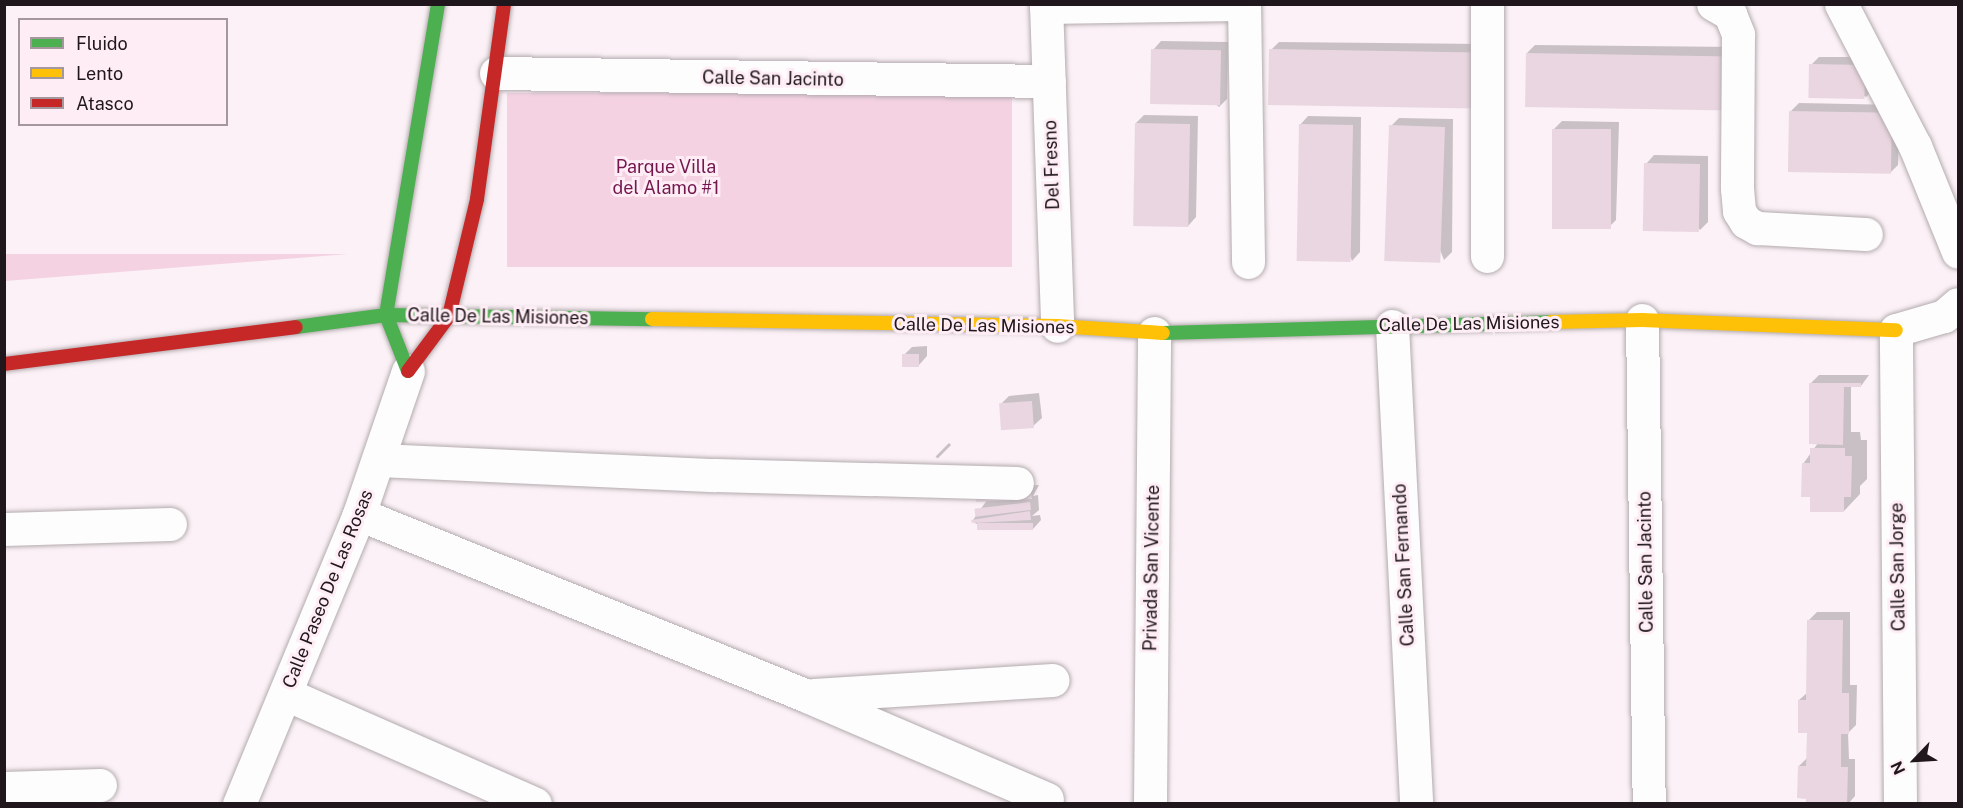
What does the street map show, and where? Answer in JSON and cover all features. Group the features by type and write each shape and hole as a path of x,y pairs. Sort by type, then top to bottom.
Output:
{"street":[{"path":"408,371 386,315 438,4"},
{"name":"Calle Paseo De Las Rosas","path":"239,804 359,514 380,460 408,371 449,316 477,199 504,4"},
{"path":"1046,6 1238,4"},
{"path":"1244,4 1248,262"},
{"path":"1487,4 1487,256"},
{"path":"1841,4 1915,146 1959,252"},
{"name":"Del Fresno","path":"1046,6 1057,326"},
{"path":"1722,9 1738,34 1739,211 1746,222 1757,228 1866,234"},
{"name":"Calle San Jacinto","path":"496,73 1049,81"},
{"name":"Calle De Las Misiones","path":"4,364 386,315 1057,326 1154,333 1642,320 1896,330 1944,316 1959,303"},
{"name":"Calle San Jacinto","path":"1642,320 1649,804"},
{"name":"Calle San Fernando","path":"1392,326 1416,804"},
{"name":"Calle San Jorge","path":"1896,330 1900,804"},
{"name":"Privada San Vicente","path":"1149,804 1154,333"},
{"path":"380,460 715,475 1017,483"},
{"path":"359,514 807,696 1047,800"},
{"path":"4,529 170,524"},
{"path":"807,696 1053,680"},
{"path":"286,694 534,804"},
{"path":"4,788 100,786"}],"green space":[{"name":"Parque Villa del Alamo #1","path":"507,93 1012,93 1012,267 507,267"},
{"path":"5,254 348,254 5,281"}],"building":[{"path":"1151,49 1221,50 1220,105 1150,104"},
{"path":"1269,49 1476,53 1475,109 1268,105"},
{"path":"1526,53 1730,57 1729,111 1525,107"},
{"path":"1809,64 1865,65 1864,99 1808,98"},
{"path":"1789,111 1892,113 1891,174 1788,172"},
{"path":"1135,123 1190,124 1188,227 1133,226"},
{"path":"1299,124 1353,125 1351,262 1297,261"},
{"path":"1389,125 1445,127 1440,263 1384,261"},
{"path":"1552,129 1611,129 1611,229 1552,229"},
{"path":"1644,163 1700,164 1699,232 1643,231"},
{"path":"902,354 919,354 919,367 902,367"},
{"path":"1809,383 1861,383 1861,387 1844,387 1843,445 1809,444"},
{"path":"1032,401 1034,428 1001,430 999,403"},
{"path":"1810,448 1845,448 1845,456 1852,456 1851,497 1844,497 1844,512 1810,512 1810,497 1801,497 1802,463 1810,463"},
{"path":"1031,492 1032,499 976,502 976,496"},
{"path":"1030,502 1031,510 975,517 974,509"},
{"path":"1030,511 1031,520 972,523 971,520"},
{"path":"977,523 1033,523 1033,530 977,530"},
{"path":"1807,620 1843,620 1842,693 1849,693 1849,734 1841,734 1841,767 1848,767 1847,804 1806,804 1806,799 1797,798 1798,766 1806,766 1807,733 1798,733 1798,700 1806,700"}],"traffic: fast":[{"path":"408,371 386,315 438,4"},
{"path":"296,327 386,315 652,319"},
{"path":"1163,333 1551,322"}],"traffic: slow":[{"path":"652,319 1057,326 1163,333"},
{"path":"1551,322 1642,320 1896,330"}],"traffic: jam":[{"path":"408,371 449,316 477,199 504,4"},
{"path":"4,364 296,327"}]}
